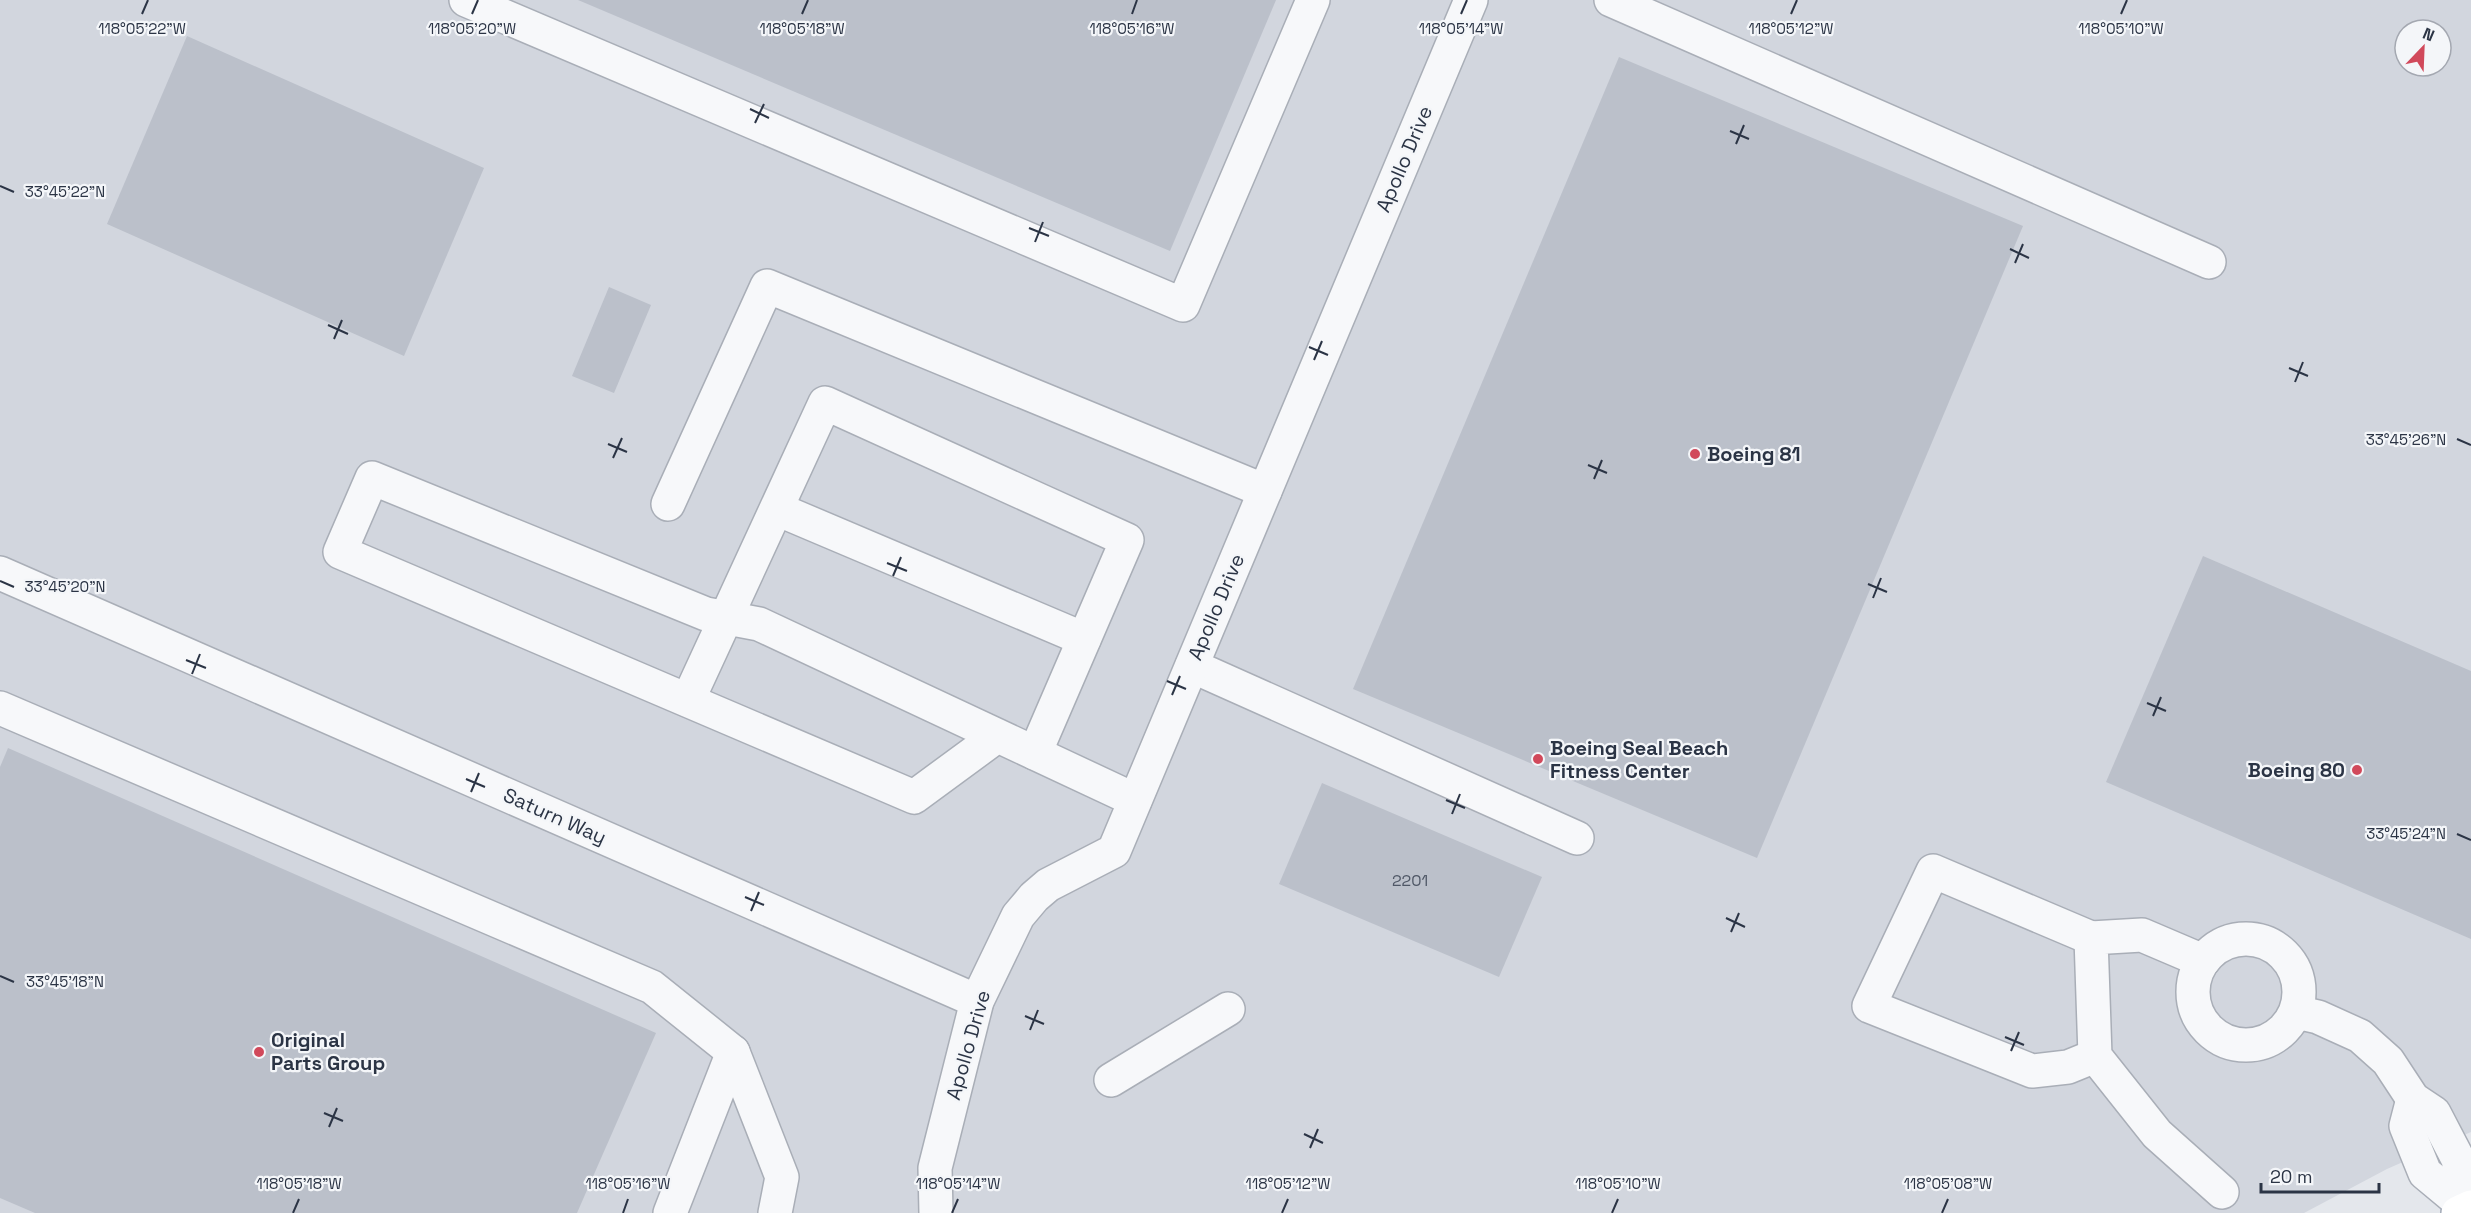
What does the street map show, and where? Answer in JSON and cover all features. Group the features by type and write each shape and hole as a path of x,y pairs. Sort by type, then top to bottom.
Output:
{"lane":[{"path":"466,0 505,7 1183,305 1313,0"},
{"name":"Apollo Drive","path":"936,1213 935,1168 977,1001 1018,916 1034,897 1048,885 1114,851 1471,0"},
{"path":"1611,0 2209,262"},
{"path":"668,504 767,286 1265,491"},
{"path":"688,700 825,403 1127,540 1035,753"},
{"path":"997,736 914,797 340,552 372,478 706,614 759,624 1135,800"},
{"path":"777,509 1084,639"},
{"name":"Saturn Way","path":"0,573 977,1001"},
{"path":"1192,666 1577,838"},
{"path":"0,708 652,987 733,1052 782,1178 775,1213"},
{"path":"2095,1056 2068,1067 2032,1071 1869,1006 1933,871 2091,938 2142,934 2203,961"},
{"path":"2091,938 2095,1056 2157,1134 2222,1192"},
{"path":"2241,939 2258,940 2275,948 2288,960 2297,976 2299,994 2296,1012 2286,1028 2272,1040 2254,1045 2236,1045 2220,1039 2206,1029 2197,1014 2192,998 2193,981 2210,952 2224,943 2241,939"},
{"path":"1111,1080 1228,1009"},
{"path":"2296,1012 2318,1017 2360,1036 2388,1061 2413,1099 2434,1113 2458,1159 2466,1210"},
{"path":"670,1213 733,1052"}],"shaded area":[{"path":"0,0 2471,0 2471,1132 2387,1169 2304,1213 0,1213"}],"building":[{"path":"578,0 1276,0 1170,251"},
{"path":"187,36 484,168 404,356 107,224"},
{"path":"1619,57 2023,226 1757,858 1353,689"},
{"path":"609,287 651,305 614,393 572,376"},
{"path":"2203,556 2471,671 2471,939 2106,782"},
{"path":"8,748 656,1033 577,1213 35,1213 0,1198 0,767"},
{"path":"1322,783 1542,877 1499,977 1279,884"}],"place":[{"name":"Boeing 81","path":"1695,454"},
{"name":"Boeing Seal Beach Fitness Center","path":"1538,759"},
{"name":"Boeing 80","path":"2357,770"},
{"name":"Original Parts Group","path":"259,1052"}]}
